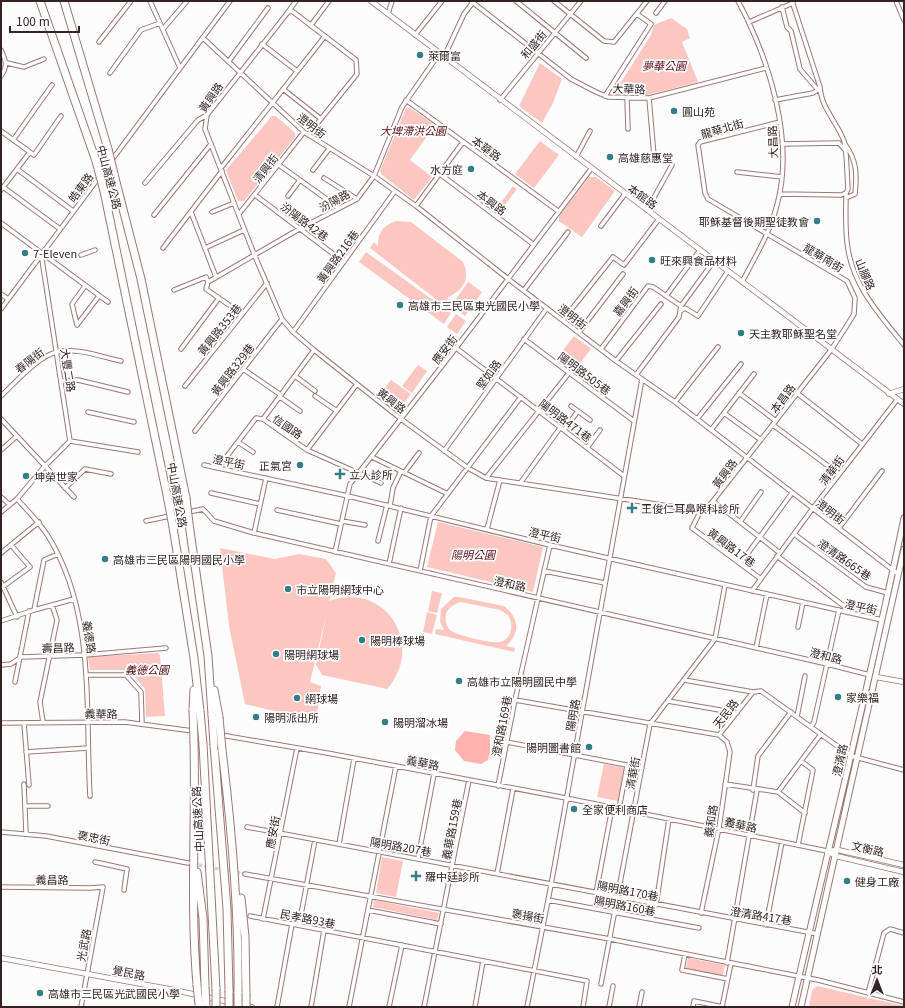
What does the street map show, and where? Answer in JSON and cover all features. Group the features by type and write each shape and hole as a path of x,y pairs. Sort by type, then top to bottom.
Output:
{"highway":[{"name":"中山高速公路","path":"40,1 96,160 104,191 168,500 194,658 196,710 203,744 216,1007"},
{"name":"中山高速公路","path":"64,1 108,149 142,279 186,498 216,716 214,745 227,909 229,1007"},
{"path":"196,710 194,744 195,852 193,911 197,985 202,1006"},
{"path":"216,716 222,750 235,875 239,936 238,1007"},
{"path":"195,852 203,918 206,987 202,1006"},
{"path":"235,875 241,898 245,936 246,1007"}],"main road":[{"name":"澄清路","path":"792,1007 827,851 851,756 904,518"},
{"name":"澄清路","path":"801,1007 838,850 904,550"}],"street":[{"path":"99,42 131,1"},
{"path":"150,1 180,68"},
{"path":"163,29 187,1"},
{"name":"皓東路","path":"1,309 41,253 230,1"},
{"name":"黃興路","path":"296,1 207,115 205,129 222,169 244,230 282,319 293,332 401,419 468,468 486,478 521,482 695,510 708,507 747,458"},
{"path":"312,25 329,1"},
{"name":"本館路","path":"371,1 591,169 904,404"},
{"path":"388,14 392,1"},
{"path":"415,35 442,1"},
{"path":"444,57 464,14 473,1"},
{"name":"大華路","path":"473,1 571,80 605,96 649,98 766,68"},
{"path":"516,1 586,58"},
{"path":"554,1 604,41 614,42 647,1"},
{"name":"和盛街","path":"500,100 581,1"},
{"path":"656,13 665,1"},
{"name":"大昌路","path":"738,1 749,22 766,68 780,122 782,144 782,177 780,194 768,234 742,282"},
{"path":"896,1 904,20"},
{"path":"749,22 792,2 828,114 853,155 857,177 855,194 846,196 780,194"},
{"path":"782,7 787,27 791,31 800,70 819,89"},
{"path":"229,61 268,8"},
{"path":"288,12 292,11 297,13 356,60 357,74 308,135"},
{"path":"605,96 651,24 637,14"},
{"path":"110,73 142,30 160,23"},
{"path":"163,248 272,103 325,36"},
{"name":"澄明街","path":"203,38 304,132 374,176 416,206 507,278 616,361 675,402 898,574"},
{"path":"262,44 297,71"},
{"path":"1,50 7,62 6,68 1,76"},
{"name":"汾陽路","path":"208,282 300,228 357,199 374,176 406,100 439,54"},
{"path":"7,62 24,67 44,59"},
{"path":"13,140 52,85"},
{"path":"284,89 321,119"},
{"path":"775,100 819,89"},
{"path":"627,98 628,129"},
{"path":"649,98 654,156"},
{"name":"本華路","path":"406,100 558,211"},
{"path":"145,183 198,120 207,115"},
{"path":"1,131 34,155 61,116"},
{"name":"龍華北街","path":"768,234 708,199 704,193 698,145 700,142 780,122"},
{"path":"576,157 590,131"},
{"name":"清興街","path":"239,214 304,132"},
{"path":"416,206 463,142"},
{"path":"782,144 839,143 844,150"},
{"name":"山腳路","path":"845,143 844,150 848,189 846,196 846,241 852,269 865,297 904,345"},
{"path":"154,215 211,144"},
{"path":"313,170 329,149"},
{"path":"30,152 2,188 60,228"},
{"path":"279,165 339,208"},
{"path":"647,210 672,165"},
{"path":"17,169 73,211"},
{"name":"應安街","path":"334,552 350,484 456,348 507,278 591,169"},
{"path":"736,172 782,177"},
{"name":"本興路","path":"440,174 533,244"},
{"path":"324,178 357,199"},
{"path":"288,196 300,180"},
{"name":"黃興路216巷","path":"293,332 394,191"},
{"path":"600,226 625,194"},
{"name":"汾陽路42巷","path":"255,195 344,262"},
{"path":"212,212 234,203"},
{"path":"191,212 216,277"},
{"path":"563,320 608,262 613,257 624,265 659,219"},
{"path":"1,223 108,302"},
{"path":"205,248 244,230"},
{"path":"524,290 568,232"},
{"name":"龍華南街","path":"768,234 847,281 853,292 854,314 831,350"},
{"path":"81,255 95,250"},
{"path":"666,296 700,250"},
{"name":"大豐二路","path":"41,253 70,441"},
{"path":"636,375 679,317 681,308 714,261"},
{"name":"嘉興街","path":"601,349 648,286 654,287 681,308 685,308 698,316 728,271"},
{"path":"579,332 623,274"},
{"path":"174,290 206,277 208,282 206,289 229,305"},
{"name":"黃興路353巷","path":"186,386 267,283"},
{"path":"85,286 72,304 76,325 99,296"},
{"path":"1,294 8,299"},
{"path":"180,348 219,298"},
{"path":"616,361 661,304"},
{"name":"堅如路","path":"444,451 547,308"},
{"name":"黃興路329巷","path":"196,431 282,319"},
{"name":"陽明路505巷","path":"524,339 634,421"},
{"path":"675,402 718,346"},
{"name":"陽明路471巷","path":"456,348 624,476"},
{"name":"信國路","path":"314,350 263,420 307,450 381,483"},
{"name":"本昌路","path":"747,458 831,350"},
{"name":"春陽街","path":"1,396 44,358 57,352 72,351 121,361"},
{"path":"697,419 741,364"},
{"path":"243,368 300,411"},
{"path":"486,478 569,373"},
{"path":"711,430 754,374"},
{"path":"295,376 315,391"},
{"name":"陽明路","path":"527,1007 551,885 604,583 642,379"},
{"path":"61,381 78,380 128,392"},
{"path":"307,450 357,384"},
{"path":"889,394 904,389"},
{"path":"739,393 776,421"},
{"path":"797,393 862,444"},
{"path":"315,396 337,411"},
{"path":"420,571 431,516 521,397"},
{"name":"清華街","path":"752,591 813,508 898,400"},
{"path":"571,406 590,420"},
{"path":"521,482 562,429 578,411"},
{"path":"88,412 134,422"},
{"path":"724,413 761,440"},
{"path":"218,468 256,418 263,420"},
{"path":"1,419 44,467 74,497"},
{"path":"773,426 840,474"},
{"path":"587,448 600,430"},
{"path":"1,450 17,436"},
{"path":"1,512 17,499 44,467 70,441 138,452"},
{"path":"238,442 253,452"},
{"path":"378,541 393,488 403,472 419,452"},
{"path":"372,457 448,494"},
{"name":"澄平街","path":"204,465 401,508 550,545 609,557 882,620"},
{"path":"65,488 85,469 111,474"},
{"path":"839,528 882,471"},
{"path":"254,533 266,478"},
{"path":"487,530 500,480"},
{"path":"740,522 762,492"},
{"path":"211,493 260,504"},
{"path":"740,564 792,493"},
{"path":"1,496 10,505"},
{"name":"義德路","path":"17,499 39,522 58,554 67,574 74,599 86,674 90,796"},
{"path":"714,501 760,538 778,555 853,613"},
{"path":"389,564 401,508"},
{"name":"黃興路17巷","path":"702,508 692,528 761,579"},
{"name":"澄和路","path":"146,521 203,509 214,521 254,533 537,599 827,664 876,677"},
{"path":"277,510 341,523 365,525"},
{"path":"1,553 39,522"},
{"name":"澄清路665巷","path":"794,534 866,587 888,593"},
{"path":"2,587 30,567 12,545"},
{"name":"澄和路169巷","path":"498,786 515,700 550,545"},
{"path":"34,610 44,560 58,554"},
{"path":"544,571 604,583"},
{"path":"1,582 17,617"},
{"name":"清華街","path":"601,984 650,724 715,639 725,585"},
{"path":"756,648 768,594"},
{"path":"1,622 29,611 74,599"},
{"path":"798,627 803,602"},
{"path":"43,722 40,702 57,620 52,605"},
{"path":"811,727 814,722 838,610"},
{"path":"15,682 29,611"},
{"name":"壽昌路","path":"1,665 11,664 21,657 84,655 166,648"},
{"path":"86,674 126,675 141,692 142,724"},
{"path":"797,717 805,676"},
{"path":"876,677 904,682"},
{"path":"684,680 753,692 761,691 851,756 904,770"},
{"name":"天民路","path":"515,700 719,736 753,692"},
{"path":"668,701 737,713"},
{"path":"693,1007 694,1001 722,1007 728,979 734,920 750,835 758,756 791,712"},
{"path":"24,722 29,785"},
{"name":"義華路","path":"1,723 88,722 175,727 354,758 566,798 827,851 836,856"},
{"path":"778,792 821,734"},
{"name":"義和路","path":"701,913 719,828 730,752 727,742 719,736"},
{"path":"507,742 642,768"},
{"path":"26,752 88,748"},
{"name":"應安街","path":"263,919 297,748"},
{"path":"339,844 354,758"},
{"path":"798,845 813,770 801,761"},
{"path":"349,1007 396,766"},
{"path":"619,809 627,766"},
{"path":"418,859 434,774"},
{"name":"義華路159巷","path":"424,1007 469,780"},
{"path":"24,784 26,834"},
{"path":"725,784 755,790 778,792 805,813"},
{"path":"497,874 513,789"},
{"path":"25,806 48,806"},
{"path":"596,893 612,808"},
{"path":"656,905 669,819"},
{"name":"陽明路207巷","path":"248,827 453,865 551,885"},
{"name":"褒忠街","path":"1,832 26,834 186,863"},
{"path":"299,925 315,840"},
{"path":"766,925 782,842"},
{"name":"文衡路","path":"827,851 838,850 904,865"},
{"name":"文衡路","path":"836,856 904,872"},
{"path":"94,862 127,868 124,890"},
{"name":"褒揚街","path":"245,874 610,939 799,976 904,1002"},
{"name":"陽明路170巷","path":"551,885 701,913"},
{"name":"義昌路","path":"1,887 103,887"},
{"name":"光武路","path":"81,1007 103,887"},
{"name":"陽明路160巷","path":"548,900 699,928"},
{"path":"368,910 441,924"},
{"name":"澄清路417巷","path":"701,913 818,934"},
{"name":"民孝路93巷","path":"250,916 587,981 583,1007"},
{"path":"277,1007 292,924"},
{"path":"311,1007 324,930"},
{"path":"868,992 884,933 890,930 904,933"},
{"path":"389,1007 402,945"},
{"path":"685,954 682,970 728,979"},
{"name":"覺民路","path":"1,958 87,973 252,1007"},
{"path":"475,1007 483,961"},
{"path":"609,1007 612,986"},
{"path":"640,1007 642,992"}],"green space":[{"name":"夢華公園","path":"671,18 687,29 690,38 682,42 698,82 647,95 614,93 651,35 654,25"},
{"path":"540,63 562,79 553,103 542,123 519,106"},
{"name":"大埤滯洪公園","path":"406,108 410,108 435,125 410,160 432,177 414,200 381,174 380,171"},
{"path":"272,116 276,116 295,133 295,137 244,201 238,201 226,170"},
{"path":"540,141 559,155 534,188 515,174"},
{"path":"589,177 596,177 615,191 582,237 559,221 559,216"},
{"path":"513,186 517,189 498,214 495,211"},
{"path":"396,221 411,222 463,262 466,279 461,288 447,298 450,301 446,307 370,248 374,242 378,246 380,233 382,230"},
{"path":"366,252 451,313 444,324 359,262"},
{"path":"468,282 482,292 465,316 451,306"},
{"path":"456,314 466,321 457,334 447,327"},
{"path":"574,336 591,349 574,371 557,358"},
{"path":"418,365 427,371 412,393 402,386"},
{"path":"391,380 411,394 404,403 384,389"},
{"name":"陽明公園","path":"438,522 543,547 533,592 427,567"},
{"name":"陽明網球場","path":"220,548 275,559 299,554 326,559 336,573 329,601 349,597 367,600 382,608 394,621 401,636 402,654 398,672 387,689 322,675 316,665 326,616 310,682 321,686 316,721 245,704 229,626"},
{"path":"432,591 442,593 437,613 428,611"},
{"path":"454,597 504,606 513,615 515,621 516,631 511,641 506,646 515,648 514,652 435,634 436,629 444,630 440,622 441,609","holes":["461,602 500,610 508,615 511,623 511,631 509,635 500,642 466,637 450,630 446,623 449,608"]},
{"path":"427,612 437,615 432,634 423,632"},
{"name":"義德公園","path":"158,653 160,655 165,716 146,717 145,689 129,670 90,670 88,657"},
{"path":"604,764 624,768 618,801 597,797"},
{"path":"382,857 403,861 396,897 376,893"},
{"path":"374,900 439,913 437,920 373,907"},
{"path":"688,958 725,965 723,976 686,969"},
{"path":"817,986 904,1007 809,1007 812,990"}],"shaded area":[{"path":"465,731 490,735 490,753 488,760 481,764 464,761 455,750 456,741"}],"tunnel":[{"path":"188,863 245,874"}],"place":[{"name":"萊爾富","path":"420,55"},
{"name":"圓山苑","path":"674,111"},
{"name":"高雄慈惠堂","path":"610,157"},
{"name":"水方庭","path":"471,169"},
{"name":"耶穌基督後期聖徒教會","path":"817,221"},
{"name":"7-Eleven","path":"25,253"},
{"name":"旺來興食品材料","path":"652,260"},
{"name":"高雄市三民區東光國民小學","path":"400,305"},
{"name":"天主教耶穌聖名堂","path":"741,333"},
{"name":"正氣宮","path":"300,465"},
{"name":"立人診所","path":"340,474"},
{"name":"坤榮世家","path":"26,476"},
{"name":"王俊仁耳鼻喉科診所","path":"632,508"},
{"name":"高雄市三民區陽明國民小學","path":"105,559"},
{"name":"市立陽明網球中心","path":"288,589"},
{"name":"陽明棒球場","path":"362,640"},
{"name":"陽明網球場","path":"276,654"},
{"name":"高雄市立陽明國民中學","path":"459,681"},
{"name":"家樂福","path":"838,697"},
{"name":"網球場","path":"297,698"},
{"name":"陽明派出所","path":"256,717"},
{"name":"陽明溜冰場","path":"385,722"},
{"name":"陽明圖書館","path":"589,747"},
{"name":"全家便利商店","path":"574,809"},
{"name":"羅中廷診所","path":"416,876"},
{"name":"健身工廠","path":"847,881"},
{"name":"高雄市三民區光武國民小學","path":"40,993"}]}
